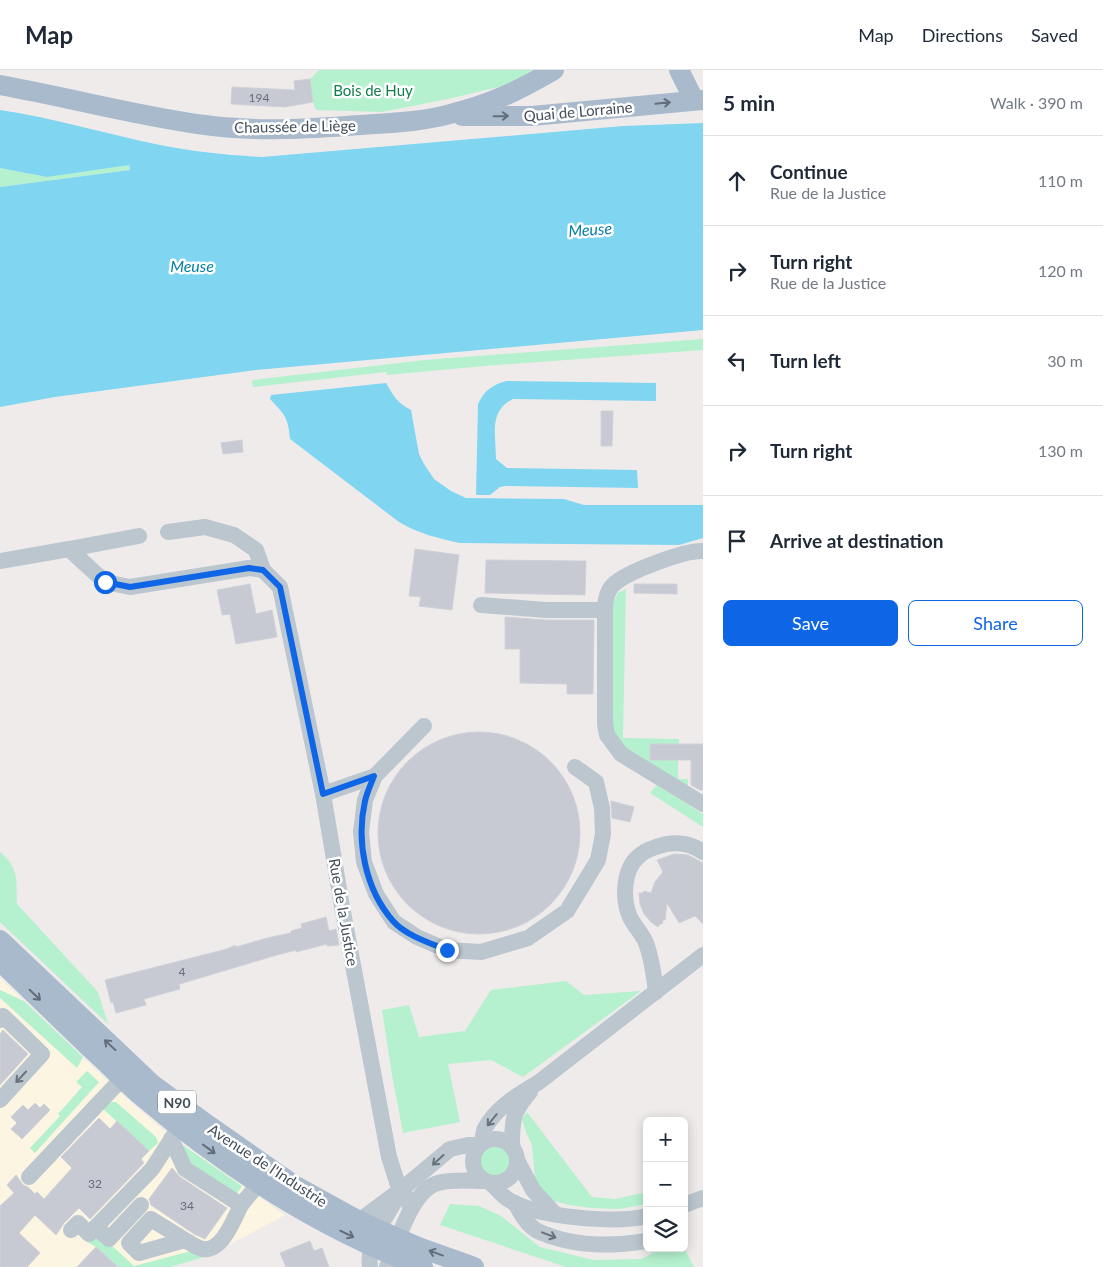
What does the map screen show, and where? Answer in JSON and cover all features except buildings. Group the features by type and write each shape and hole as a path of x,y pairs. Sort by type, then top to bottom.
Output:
{"main road":[{"name":"Chaussée de Liège","path":"0,85 206,125 257,129 312,129 424,120 452,114 503,97 554,70"},
{"path":"679,70 699,100"},
{"name":"Quai de Lorraine","path":"452,114 465,117 532,116 699,100"},
{"name":"Avenue de l'Industrie","path":"0,940 130,1074 175,1133 210,1150 294,1205 344,1232 376,1238"},
{"name":"Avenue de l'Industrie","path":"0,961 130,1074 152,1084 294,1185 359,1221 391,1256 423,1267"},
{"name":"Avenue de l'Industrie","path":"391,1256 474,1267"}],"street":[{"name":"Rue de la Justice","path":"168,532 205,527 234,535 256,550 263,570 280,587 323,794 389,1157 398,1185 402,1189 411,1209"},
{"path":"0,561 139,536"},
{"path":"69,549 105,582 130,587 249,568 263,570"},
{"path":"703,551 678,555 622,578 612,586 605,602 605,724 607,735 621,754 703,804"},
{"path":"481,604 546,610 605,610"},
{"path":"424,726 374,776 365,800 361,832 364,862 376,894 394,922 417,937 447,950 481,952 528,938 567,911 598,860 603,834 602,808 596,782 575,767"},
{"path":"323,794 374,776"},
{"path":"656,992 654,971 645,941 630,918 626,902 625,887 630,870 638,856 666,843 684,844 703,852"},
{"path":"481,1144 485,1128 513,1098 539,1082 703,955"},
{"path":"0,1100 42,1054 1,1016"},
{"path":"29,1177 114,1087 130,1074"},
{"path":"391,1256 411,1209 424,1190 436,1183 505,1181 515,1170 513,1116 523,1099 539,1082"},
{"path":"175,1133 184,1169 241,1205"},
{"path":"72,1230 78,1223 89,1234 152,1169 175,1133"},
{"path":"555,1214 533,1190 514,1154 500,1140 488,1140 481,1144 474,1153 473,1166 480,1178 515,1202 550,1214 613,1220 643,1216"},
{"path":"359,1221 402,1189 450,1149 481,1144"},
{"path":"184,1240 202,1249 210,1249 222,1241 241,1205 259,1182"},
{"path":"370,1267 370,1256 376,1238 402,1189"},
{"path":"688,1204 703,1198"},
{"path":"515,1202 523,1217 535,1230 562,1240 590,1245 643,1242"},
{"path":"96,1227 109,1239 140,1205"}],"shaded area":[{"path":"0,978 114,1087 163,1130 285,1215 208,1256 170,1267 0,1267"}],"green space":[{"name":"Bois de Huy","path":"319,70 532,70 515,83 382,112 316,110 310,79"},
{"path":"129,164 130,170 0,187 0,168 47,177"},
{"path":"703,339 703,350 387,375 386,372 253,387 252,380 425,360"},
{"path":"626,589 623,738 679,739 679,744 650,760 678,760 678,779 688,779 688,790 629,752 608,723 610,609 618,593"},
{"path":"657,785 703,814 703,827 650,793"},
{"path":"0,852 11,864 16,876 17,904 98,992 108,1024 0,922"},
{"path":"566,981 584,995 641,991 523,1077 491,1060 448,1064 460,1122 403,1133 382,1010 409,1005 419,1037 465,1031 491,990"},
{"path":"0,990 24,1001 83,1057 77,1068 0,998"},
{"path":"87,1071 99,1082 35,1153 30,1148 60,1116 58,1114 82,1087 76,1082"},
{"path":"116,1102 156,1137 158,1143 149,1151 103,1109 108,1103"},
{"path":"527,1112 592,1197 615,1199 643,1193 643,1205 619,1209 592,1208 550,1200 535,1180 532,1145 522,1119"},
{"path":"180,1143 242,1186 236,1195 184,1159"},
{"path":"494,1146 500,1147 505,1151 509,1156 509,1168 505,1173 500,1177 494,1178 488,1177 483,1173 479,1168 478,1162 479,1156 483,1151 488,1147"},
{"path":"450,1204 479,1206 501,1216 540,1247 594,1260 641,1259 655,1252 686,1252 694,1267 566,1267 440,1225"},
{"path":"96,1231 134,1266 195,1250 208,1256 170,1267 118,1267 96,1247 87,1242"}],"water":[{"name":"Meuse","path":"0,110 40,117 173,147 211,153 262,157 623,126 703,123 703,330 256,370 55,397 0,407 0,187 130,170 129,165 47,177 0,168"},
{"path":"507,381 656,383 656,401 513,399 500,410 495,425 496,459 507,468 637,470 638,488 505,486 500,487 490,495 476,495 478,404 489,389"},
{"path":"386,383 399,402 411,410 419,454 424,464 434,479 451,491 466,498 564,499 584,505 703,505 703,538 679,545 460,543 414,530 399,522 290,439 285,417 270,399 271,395"}],"route":[{"path":"105,582 130,587 249,568 263,570 280,587 286,607 323,794 374,776 365,800 361,832 364,862 376,894 394,922 417,937 447,950"}]}
